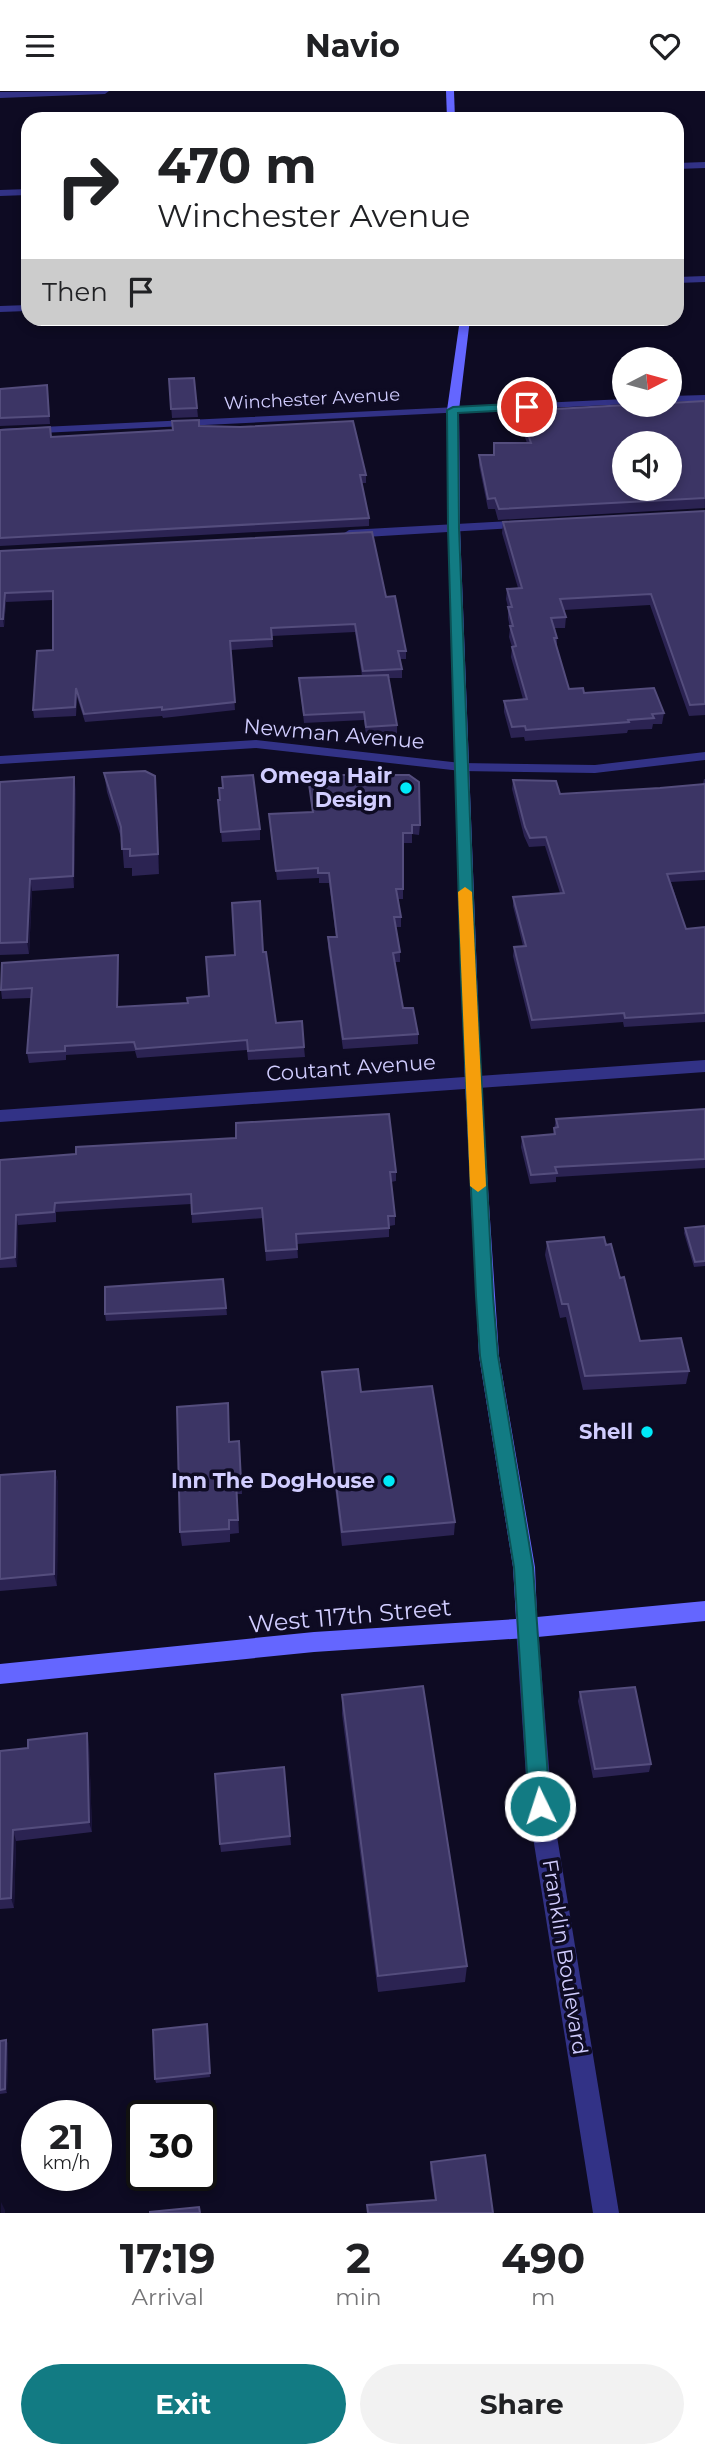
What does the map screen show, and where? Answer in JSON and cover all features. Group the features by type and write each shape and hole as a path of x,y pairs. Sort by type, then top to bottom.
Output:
{"street":[{"path":"0,95 105,91"},
{"path":"450,91 451,112"},
{"path":"684,166 705,165"},
{"path":"0,193 21,192"},
{"path":"684,280 705,279"},
{"path":"0,309 21,308"},
{"name":"Franklin Boulevard","path":"464,326 453,410 453,528 473,1082 489,1356 524,1567 540,1806 606,2213"},
{"path":"682,399 705,398"},
{"name":"Winchester Avenue","path":"0,432 612,403"},
{"path":"338,534 546,523"},
{"name":"Newman Avenue","path":"0,760 256,744 461,767 595,769 705,755"},
{"name":"Coutant Avenue","path":"0,1116 705,1066"},
{"name":"West 117th Street","path":"0,1674 314,1642 527,1628 705,1611"}],"building":[{"path":"194,378 197,408 171,409 169,379"},
{"path":"47,385 49,416 0,418 0,389"},
{"path":"705,401 705,498 682,499 682,431 612,431 612,501 649,501 499,509 495,498 488,499 479,455 494,455 494,443 531,443 520,411 612,406 612,417 682,417 682,402"},
{"path":"199,420 199,426 240,427 353,421 366,475 360,475 369,518 0,538 0,430 50,427 51,437 173,430 172,421"},
{"path":"705,511 705,704 690,705 651,594 560,599 566,617 551,618 569,689 583,688 584,693 654,688 664,713 652,714 654,718 628,720 629,722 526,730 525,726 512,727 504,701 527,699 512,647 516,646 510,626 513,626 508,607 512,607 507,589 522,588 503,522"},
{"path":"372,532 386,597 395,596 406,651 398,651 402,669 363,671 355,624 271,628 272,639 230,641 235,702 162,710 162,707 84,714 76,688 75,707 33,710 37,651 53,650 53,591 5,593 3,619 0,619 0,551"},
{"path":"388,675 397,725 366,727 364,712 304,715 299,678"},
{"path":"145,771 155,776 158,854 130,856 130,849 122,849 121,827 104,773"},
{"path":"253,775 260,829 221,832 218,800 219,788 223,788 222,777"},
{"path":"318,775 409,775 419,782 420,825 412,825 412,833 403,833 403,889 396,889 401,917 394,917 400,952 393,953 403,1008 413,1008 418,1034 343,1039 328,937 337,937 329,873 318,873 318,868 276,871 269,814 313,812 309,784"},
{"path":"74,777 73,876 30,879 27,942 0,943 0,782"},
{"path":"513,780 556,781 560,794 705,784 705,871 667,874 686,929 705,927 705,1013 625,1018 624,1013 532,1020 514,947 526,946 513,897 564,893 546,837 530,838 525,827"},
{"path":"260,901 263,952 266,952 276,1023 302,1021 304,1047 248,1051 247,1040 136,1049 134,1042 65,1046 65,1051 27,1053 32,988 1,990 2,963 118,955 117,1007 188,1003 187,998 209,996 206,957 235,955 232,903"},
{"path":"705,1109 705,1159 555,1167 557,1173 531,1175 522,1137 555,1134 554,1128 558,1127 556,1119"},
{"path":"389,1114 396,1172 390,1172 395,1216 388,1216 389,1228 296,1234 297,1249 266,1251 262,1208 192,1214 191,1194 55,1203 54,1212 16,1215 15,1257 0,1259 0,1160 76,1154 76,1147 236,1138 236,1123"},
{"path":"705,1226 705,1261 695,1262 685,1228"},
{"path":"604,1237 606,1245 611,1244 620,1278 624,1277 640,1341 681,1338 689,1371 585,1376 568,1304 562,1304 547,1242"},
{"path":"223,1279 226,1308 105,1314 105,1287"},
{"name":"Inn The DogHouse","path":"358,1369 361,1392 432,1386 455,1522 342,1532 322,1372"},
{"path":"228,1403 229,1442 239,1441 241,1481 236,1481 238,1520 229,1520 229,1529 180,1532 177,1407"},
{"path":"55,1471 54,1574 0,1579 0,1475"},
{"path":"423,1686 467,1966 378,1976 342,1695"},
{"path":"635,1687 651,1764 595,1769 580,1692"},
{"path":"87,1733 89,1822 13,1830 11,1898 0,1899 0,1751 28,1748 28,1740"},
{"path":"284,1767 290,1836 220,1844 215,1774"},
{"path":"207,2024 210,2073 155,2079 153,2030"},
{"path":"6,2040 5,2089 0,2090 0,2041"},
{"path":"485,2155 493,2213 368,2213 367,2205 436,2200 431,2162"},
{"path":"199,2207 200,2213 150,2213 150,2212"}],"slow traffic":[{"path":"465,892 478,1186"}],"place":[{"name":"Omega Hair Design","path":"406,788"},
{"name":"Shell","path":"647,1432"},
{"name":"Inn The DogHouse","path":"389,1481"}],"route":[{"path":"527,407 453,410 453,528 473,1082 484,1296 489,1356 524,1567 540,1806"}]}
